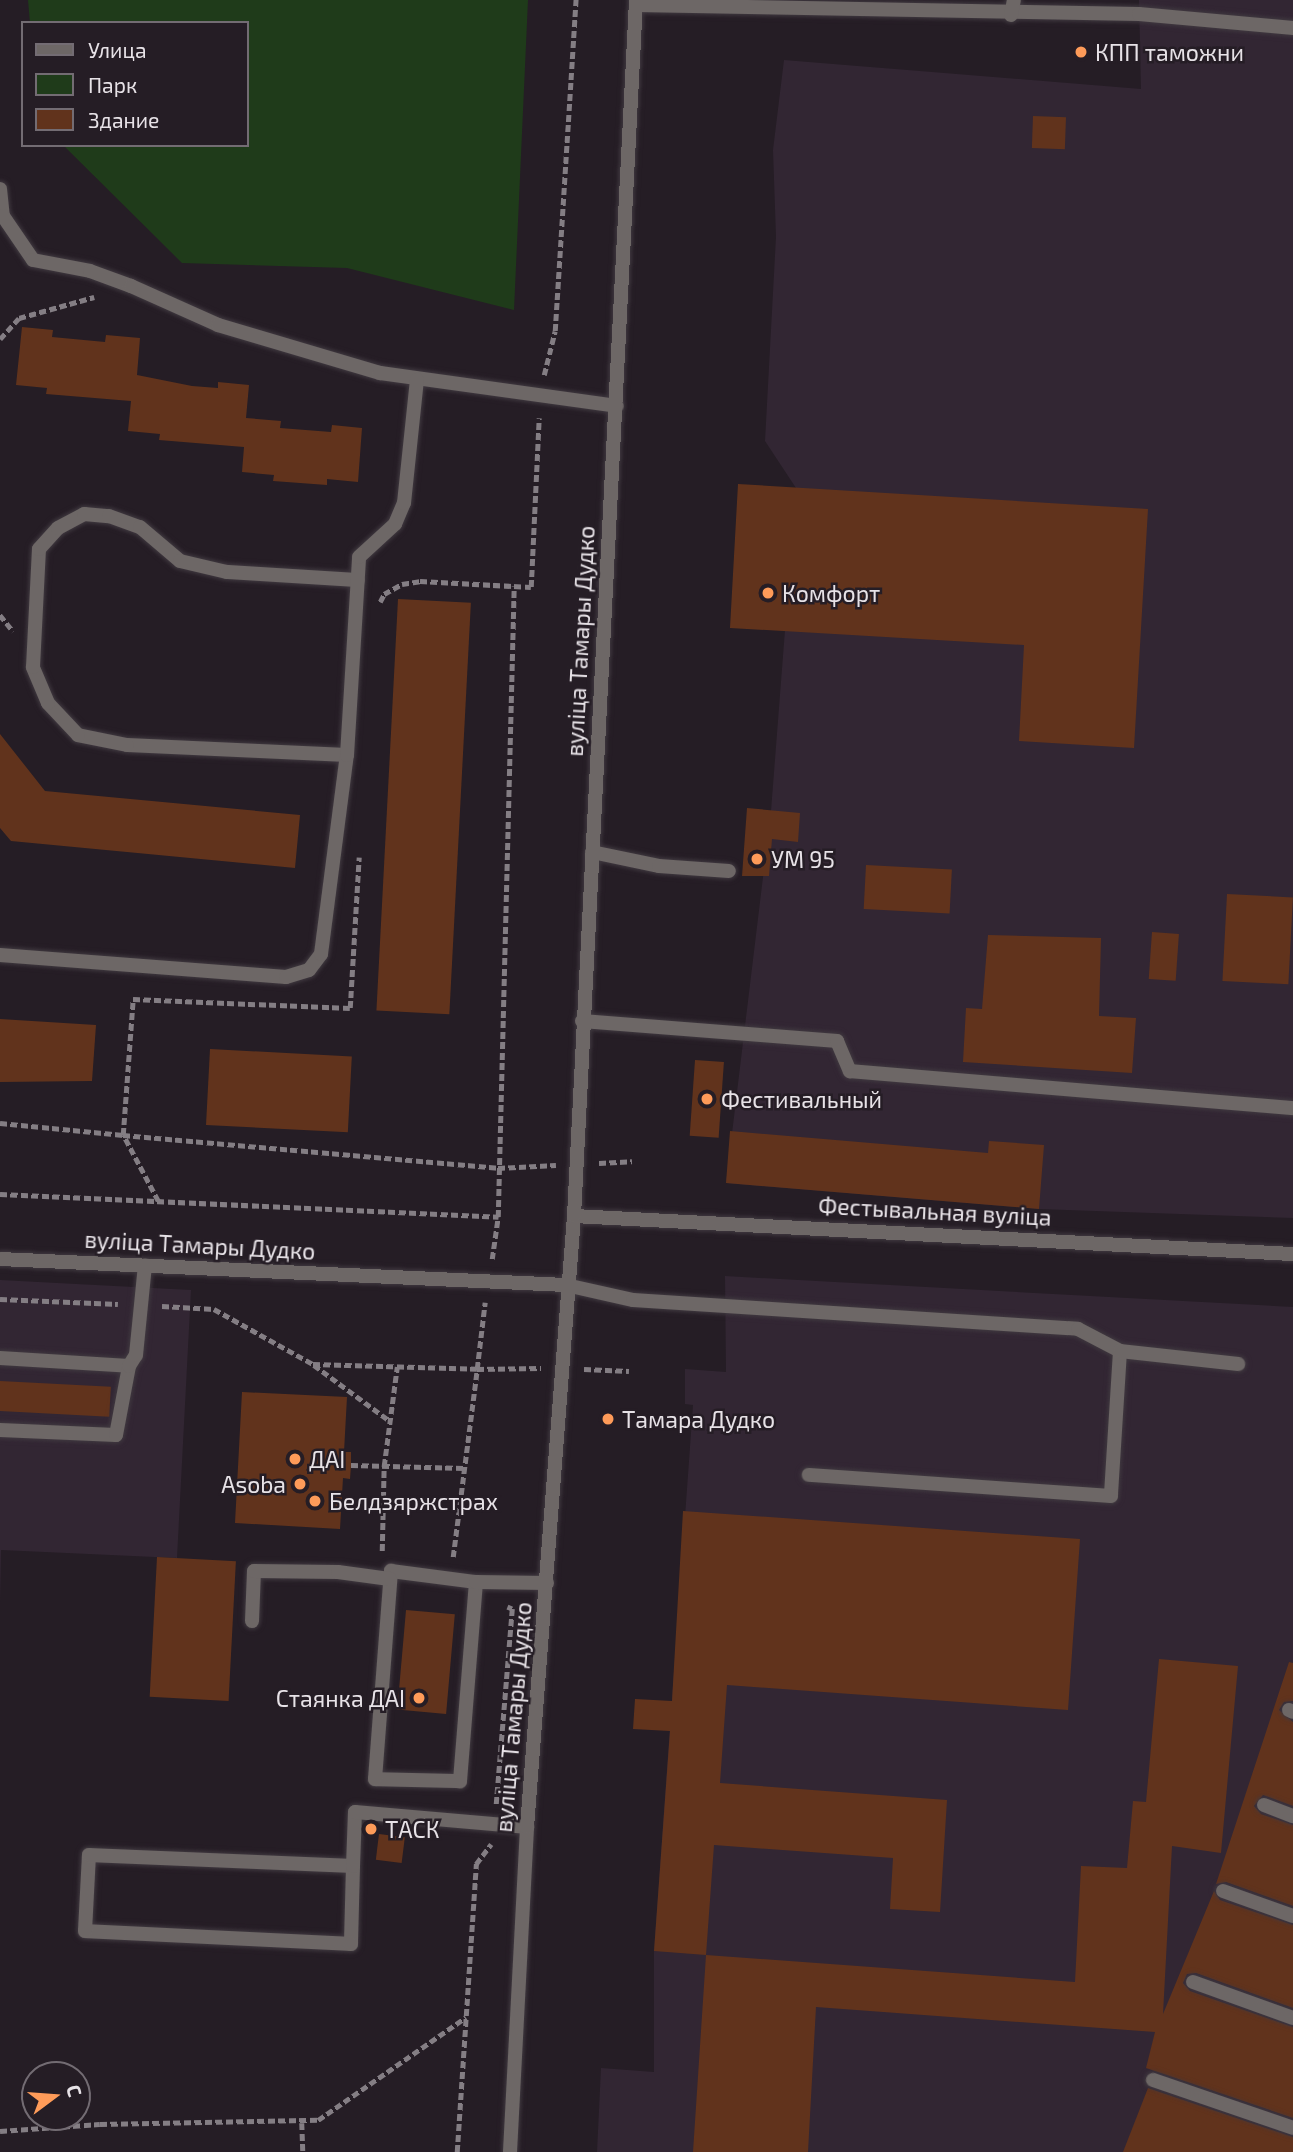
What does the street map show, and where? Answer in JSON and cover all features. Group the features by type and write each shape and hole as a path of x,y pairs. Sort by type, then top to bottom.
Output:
{"street":[{"path":"636,3 1013,7 1139,14 1293,28"},
{"name":"вуліца Тамары Дудко","path":"510,2152 527,1827 547,1583 566,1285 574,1216 636,3"},
{"path":"0,190 3,216 33,260 90,271 131,286 218,326 309,354 417,380 617,405"},
{"path":"0,955 286,977 309,970 321,954 347,755 359,557 395,524 404,503 417,380"},
{"path":"347,755 127,745 78,735 48,703 33,667 39,549 58,528 84,514 109,516 140,527 180,561 227,572 358,580"},
{"path":"592,852 659,866 729,871"},
{"path":"582,1021 837,1041 850,1071 1293,1108"},
{"name":"Фестывальная вуліца","path":"574,1216 1293,1254"},
{"name":"вуліца Тамары Дудко","path":"0,1259 566,1285"},
{"path":"0,1430 116,1435 129,1366 136,1354 145,1265"},
{"path":"566,1285 633,1300 1078,1329 1120,1351 1238,1364"},
{"path":"809,1475 1111,1496 1120,1351"},
{"path":"0,1358 129,1366"},
{"path":"252,1621 254,1571 391,1575 450,1579 476,1586 547,1583"},
{"path":"391,1575 375,1779 460,1781 476,1586"},
{"path":"1264,1805 1293,1816"},
{"path":"353,1866 89,1855 85,1931 351,1944 355,1812 527,1827"},
{"path":"1223,1891 1293,1916"},
{"path":"1193,1982 1293,2018"},
{"path":"1153,2080 1293,2128"}],"path":[{"path":"376,609 384,594 402,584 531,587 540,394 555,331 576,0"},
{"path":"0,339 19,318 131,286"},
{"path":"450,1579 498,1217 514,586"},
{"path":"159,1202 123,1135 133,999 349,1008 360,843"},
{"path":"0,1123 498,1168"},
{"path":"0,1194 498,1217"},
{"path":"0,1298 214,1309 313,1364 390,1420"},
{"path":"313,1364 477,1369"},
{"path":"391,1575 381,1548 384,1466 397,1367"},
{"path":"351,1465 464,1468"},
{"path":"457,2152 476,1864 490,1850 494,1824 512,1609 476,1586"},
{"path":"0,2131 100,2124 302,2123 318,2120 466,2017"},
{"path":"302,2123 303,2152"}],"shaded area":[{"path":"1139,0 1293,0 1293,1218 1039,1209 726,1183 771,811 796,488 765,441 776,237 773,150 784,60 1141,89"},
{"path":"725,1276 1293,1307 1293,2152 597,2152 601,2068 654,2072 654,1951 693,1405 685,1404 685,1369 726,1372"},
{"path":"0,1280 191,1290 177,1558 1,1550 0,1604"}],"green space":[{"path":"28,0 528,0 514,310 347,268 182,263 65,147 248,147 248,21 30,21"}],"building":[{"path":"1033,116 1066,117 1065,149 1032,148"},
{"path":"22,327 53,330 52,337 105,342 106,335 140,338 137,375 192,386 218,388 218,382 249,385 246,418 281,421 280,428 331,432 332,425 362,428 358,482 327,479 327,485 273,481 274,475 242,472 244,447 159,440 160,434 128,431 131,401 46,394 47,388 16,385"},
{"path":"738,484 1148,509 1134,748 1019,741 1024,645 730,628"},
{"path":"398,599 471,603 449,1014 376,1010"},
{"path":"0,734 45,791 300,815 295,868 11,841 0,828"},
{"name":"УМ 95","path":"747,808 800,813 798,842 772,839 769,876 742,876"},
{"path":"866,865 952,870 950,913 864,909"},
{"path":"1227,894 1293,897 1288,984 1222,981"},
{"path":"1152,932 1179,934 1176,981 1149,979"},
{"path":"988,935 1101,938 1099,1016 1136,1018 1132,1073 963,1062 966,1008 982,1009"},
{"path":"0,1019 96,1025 92,1081 0,1082"},
{"path":"210,1049 352,1056 348,1132 206,1125"},
{"name":"Фестивальный","path":"695,1060 724,1062 719,1138 690,1136"},
{"path":"730,1131 988,1153 989,1141 1044,1145 1039,1209 726,1183"},
{"path":"0,1381 111,1387 109,1417 0,1411"},
{"name":"ДАІ","path":"242,1392 347,1397 344,1452 351,1452 351,1465 350,1479 343,1478 340,1529 235,1523"},
{"path":"683,1511 1080,1539 1068,1710 727,1685 720,1783 947,1800 940,1912 890,1909 893,1858 714,1845 706,1955 654,1951 670,1731 633,1729 635,1699 672,1701"},
{"path":"157,1557 236,1561 229,1701 150,1697"},
{"path":"406,1610 455,1614 446,1714 397,1710"},
{"path":"1159,1659 1238,1666 1221,1853 1172,1846 1163,2014 1214,1891 1220,1900 1293,1925 1293,2008 1196,1973 1187,1974 1183,1983 1190,1991 1293,2027 1293,2118 1146,2068 1155,2032 816,2007 808,2152 693,2152 706,1955 1075,1982 1081,1866 1127,1868 1133,1801 1146,1802"},
{"path":"1289,1662 1293,1663 1293,1701 1284,1702 1279,1710 1293,1722 1293,1806 1263,1795 1254,1806 1261,1814 1293,1825 1293,1906 1226,1882 1216,1884"},
{"path":"379,1834 405,1837 402,1863 376,1860"},
{"path":"1148,2088 1293,2137 1293,2152 1123,2152"}],"place":[{"name":"КПП таможни","path":"1081,52"},
{"name":"Комфорт","path":"768,593"},
{"name":"УМ 95","path":"757,859"},
{"name":"Фестивальный","path":"707,1099"},
{"name":"Тамара Дудко","path":"608,1419"},
{"name":"ДАІ","path":"295,1459"},
{"name":"Asoba","path":"300,1484"},
{"name":"Белдзяржстрах","path":"315,1501"},
{"name":"Стаянка ДАІ","path":"419,1698"},
{"name":"ТАСК","path":"371,1829"}]}
